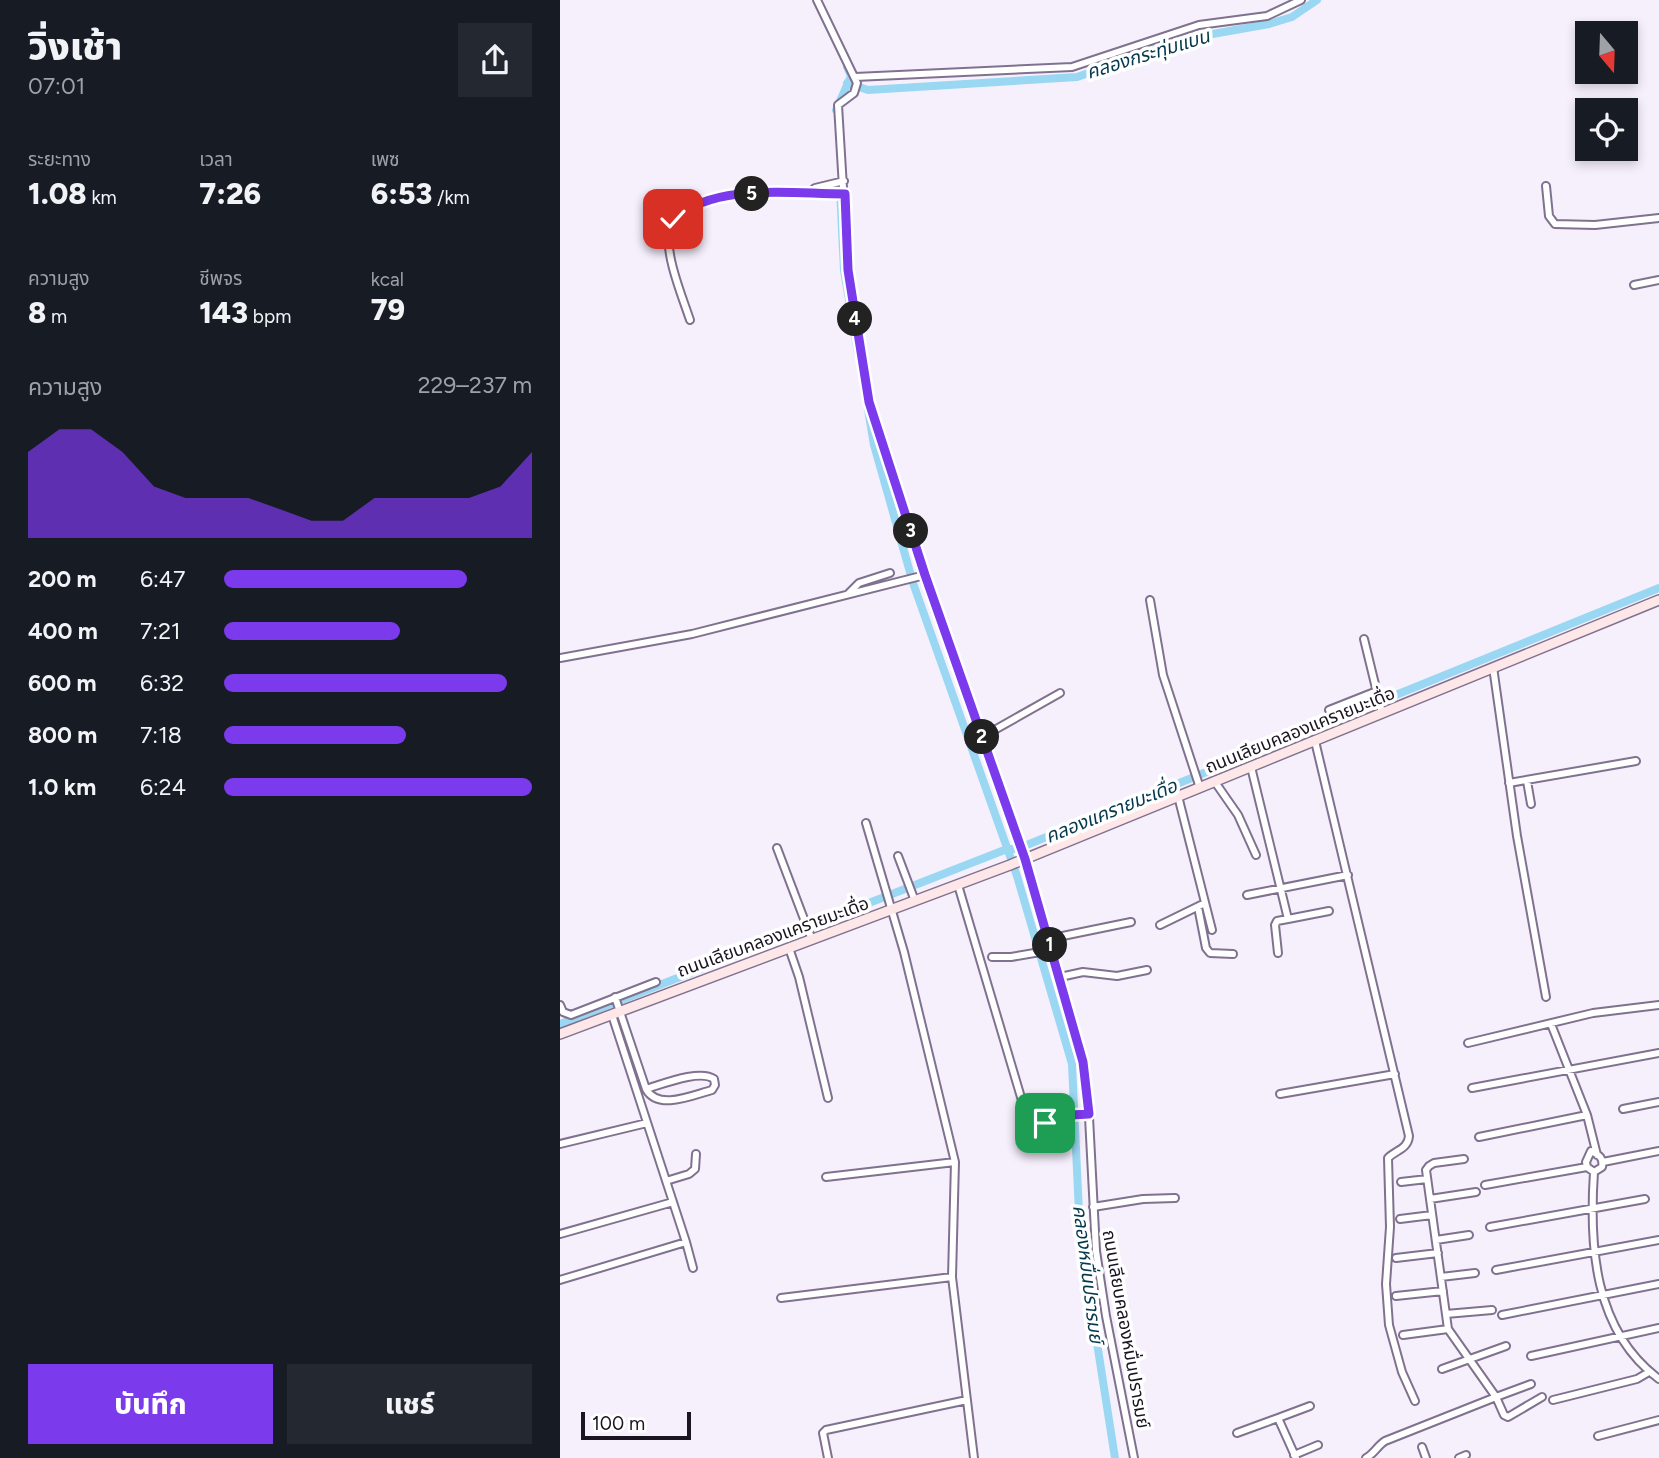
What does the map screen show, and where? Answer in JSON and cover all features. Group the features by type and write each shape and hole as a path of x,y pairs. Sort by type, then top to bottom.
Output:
{"street":[{"path":"817,0 856,82 1072,67 1199,25 1267,16 1301,0"},
{"name":"ถนนเลียบคลองหมื่นปรารมย์","path":"856,82 854,93 840,102 837,108 841,182 839,194 869,402 919,577 982,737 1020,844 1019,860 1052,950 1083,1062 1089,1114 1096,1251 1134,1458"},
{"path":"808,194 815,188 841,182"},
{"path":"1546,186 1549,216 1555,224 1595,225 1659,218"},
{"path":"690,320 668,241 673,219 714,199 763,194 839,194"},
{"path":"1634,285 1659,280"},
{"path":"848,594 859,583 890,573"},
{"path":"560,657 692,634 919,577"},
{"path":"1150,600 1163,675 1197,780"},
{"name":"ถนนเลียบคลองแครายมะเดื่อ","path":"560,1034 617,1007 789,948 890,903 912,895 958,885 1178,796 1197,780 1215,782 1315,741 1379,702 1493,667 1659,600"},
{"path":"1329,710 1379,702 1364,639"},
{"path":"1493,667 1509,783 1546,996"},
{"path":"982,737 1060,692"},
{"path":"1315,741 1409,1142 1388,1158 1387,1165 1390,1203 1387,1303 1392,1343 1415,1401"},
{"path":"1509,783 1636,761"},
{"path":"1251,767 1288,919"},
{"path":"1527,781 1531,804"},
{"path":"1215,782 1238,815 1256,855"},
{"path":"1178,796 1212,930"},
{"path":"866,823 890,903 955,1161 951,1277 974,1458"},
{"path":"777,848 810,937"},
{"path":"898,856 912,895"},
{"path":"1247,895 1348,875"},
{"path":"958,885 1028,1121 1040,1125 1071,1115 1089,1114"},
{"path":"1160,925 1205,902"},
{"path":"1198,907 1206,948 1210,953 1233,954"},
{"path":"1278,953 1275,925 1277,921 1329,911"},
{"path":"1048,939 1131,922"},
{"path":"789,948 799,977 828,1098"},
{"path":"992,957 1052,950"},
{"path":"1060,977 1083,972 1117,976 1147,970"},
{"path":"560,1005 563,1012 571,1014 617,1007 656,982"},
{"path":"1468,1043 1593,1013 1659,1005"},
{"path":"617,1007 646,1089 650,1097 659,1100 676,1098 712,1090 715,1085 711,1076 696,1076 646,1089"},
{"path":"617,1007 647,1123 693,1268"},
{"path":"1551,1024 1587,1115 1597,1155"},
{"path":"1472,1088 1659,1053"},
{"path":"1280,1094 1395,1074"},
{"path":"672,1082 676,1098"},
{"path":"1623,1109 1659,1102"},
{"path":"1479,1137 1587,1115"},
{"path":"560,1144 647,1123"},
{"path":"1603,1161 1659,1151"},
{"path":"1587,1167 1586,1162 1591,1152 1603,1161"},
{"path":"666,1181 689,1174 695,1169 696,1154"},
{"path":"1464,1159 1434,1163 1426,1170 1448,1329 1507,1417 1542,1397"},
{"path":"825,1177 955,1161"},
{"path":"1594,1172 1602,1167 1603,1161"},
{"path":"1485,1185 1587,1167 1594,1172"},
{"path":"1594,1172 1594,1252 1602,1295 1621,1336 1642,1366 1659,1379"},
{"path":"1401,1182 1427,1179"},
{"path":"1430,1199 1476,1192"},
{"path":"1093,1207 1143,1199 1175,1198"},
{"path":"1490,1227 1645,1199"},
{"path":"560,1234 673,1202"},
{"path":"1400,1219 1432,1215"},
{"path":"1436,1240 1469,1236"},
{"path":"1496,1270 1659,1240"},
{"path":"560,1280 686,1242"},
{"path":"1396,1258 1438,1253"},
{"path":"1441,1277 1475,1273"},
{"path":"781,1298 951,1277"},
{"path":"1502,1315 1659,1284"},
{"path":"1396,1296 1443,1291"},
{"path":"1446,1314 1492,1310"},
{"path":"1531,1356 1659,1328"},
{"path":"1403,1335 1448,1329"},
{"path":"1442,1369 1506,1346"},
{"path":"1553,1399 1637,1378 1649,1372"},
{"path":"1366,1458 1376,1455 1378,1446 1385,1441 1531,1384"},
{"path":"828,1458 822,1433 826,1430 881,1416 967,1400"},
{"path":"1237,1433 1310,1406"},
{"path":"1278,1418 1295,1456 1318,1445"},
{"path":"1598,1436 1659,1420"},
{"path":"1422,1447 1426,1458"}],"waterway":[{"name":"คลองกระทุ่มแบน","path":"847,83 868,90 1077,77 1190,38 1269,24 1292,17 1317,0"},
{"name":"คลองหมื่นปรารมย์","path":"836,110 851,76 847,67"},
{"name":"คลองหมื่นปรารมย์","path":"840,189 844,270 858,353"},
{"name":"คลองหมื่นปรารมย์","path":"866,397 874,445 913,583 1017,876 1072,1064 1080,1234 1115,1458"},
{"name":"คลองแครายมะเดื่อ","path":"560,1024 1007,849 1017,849 1659,588"}],"route":[{"path":"673,219 714,199 787,193 845,194 848,270 869,402 925,575 1025,859 1083,1062 1089,1114 1071,1115 1045,1123"}]}
